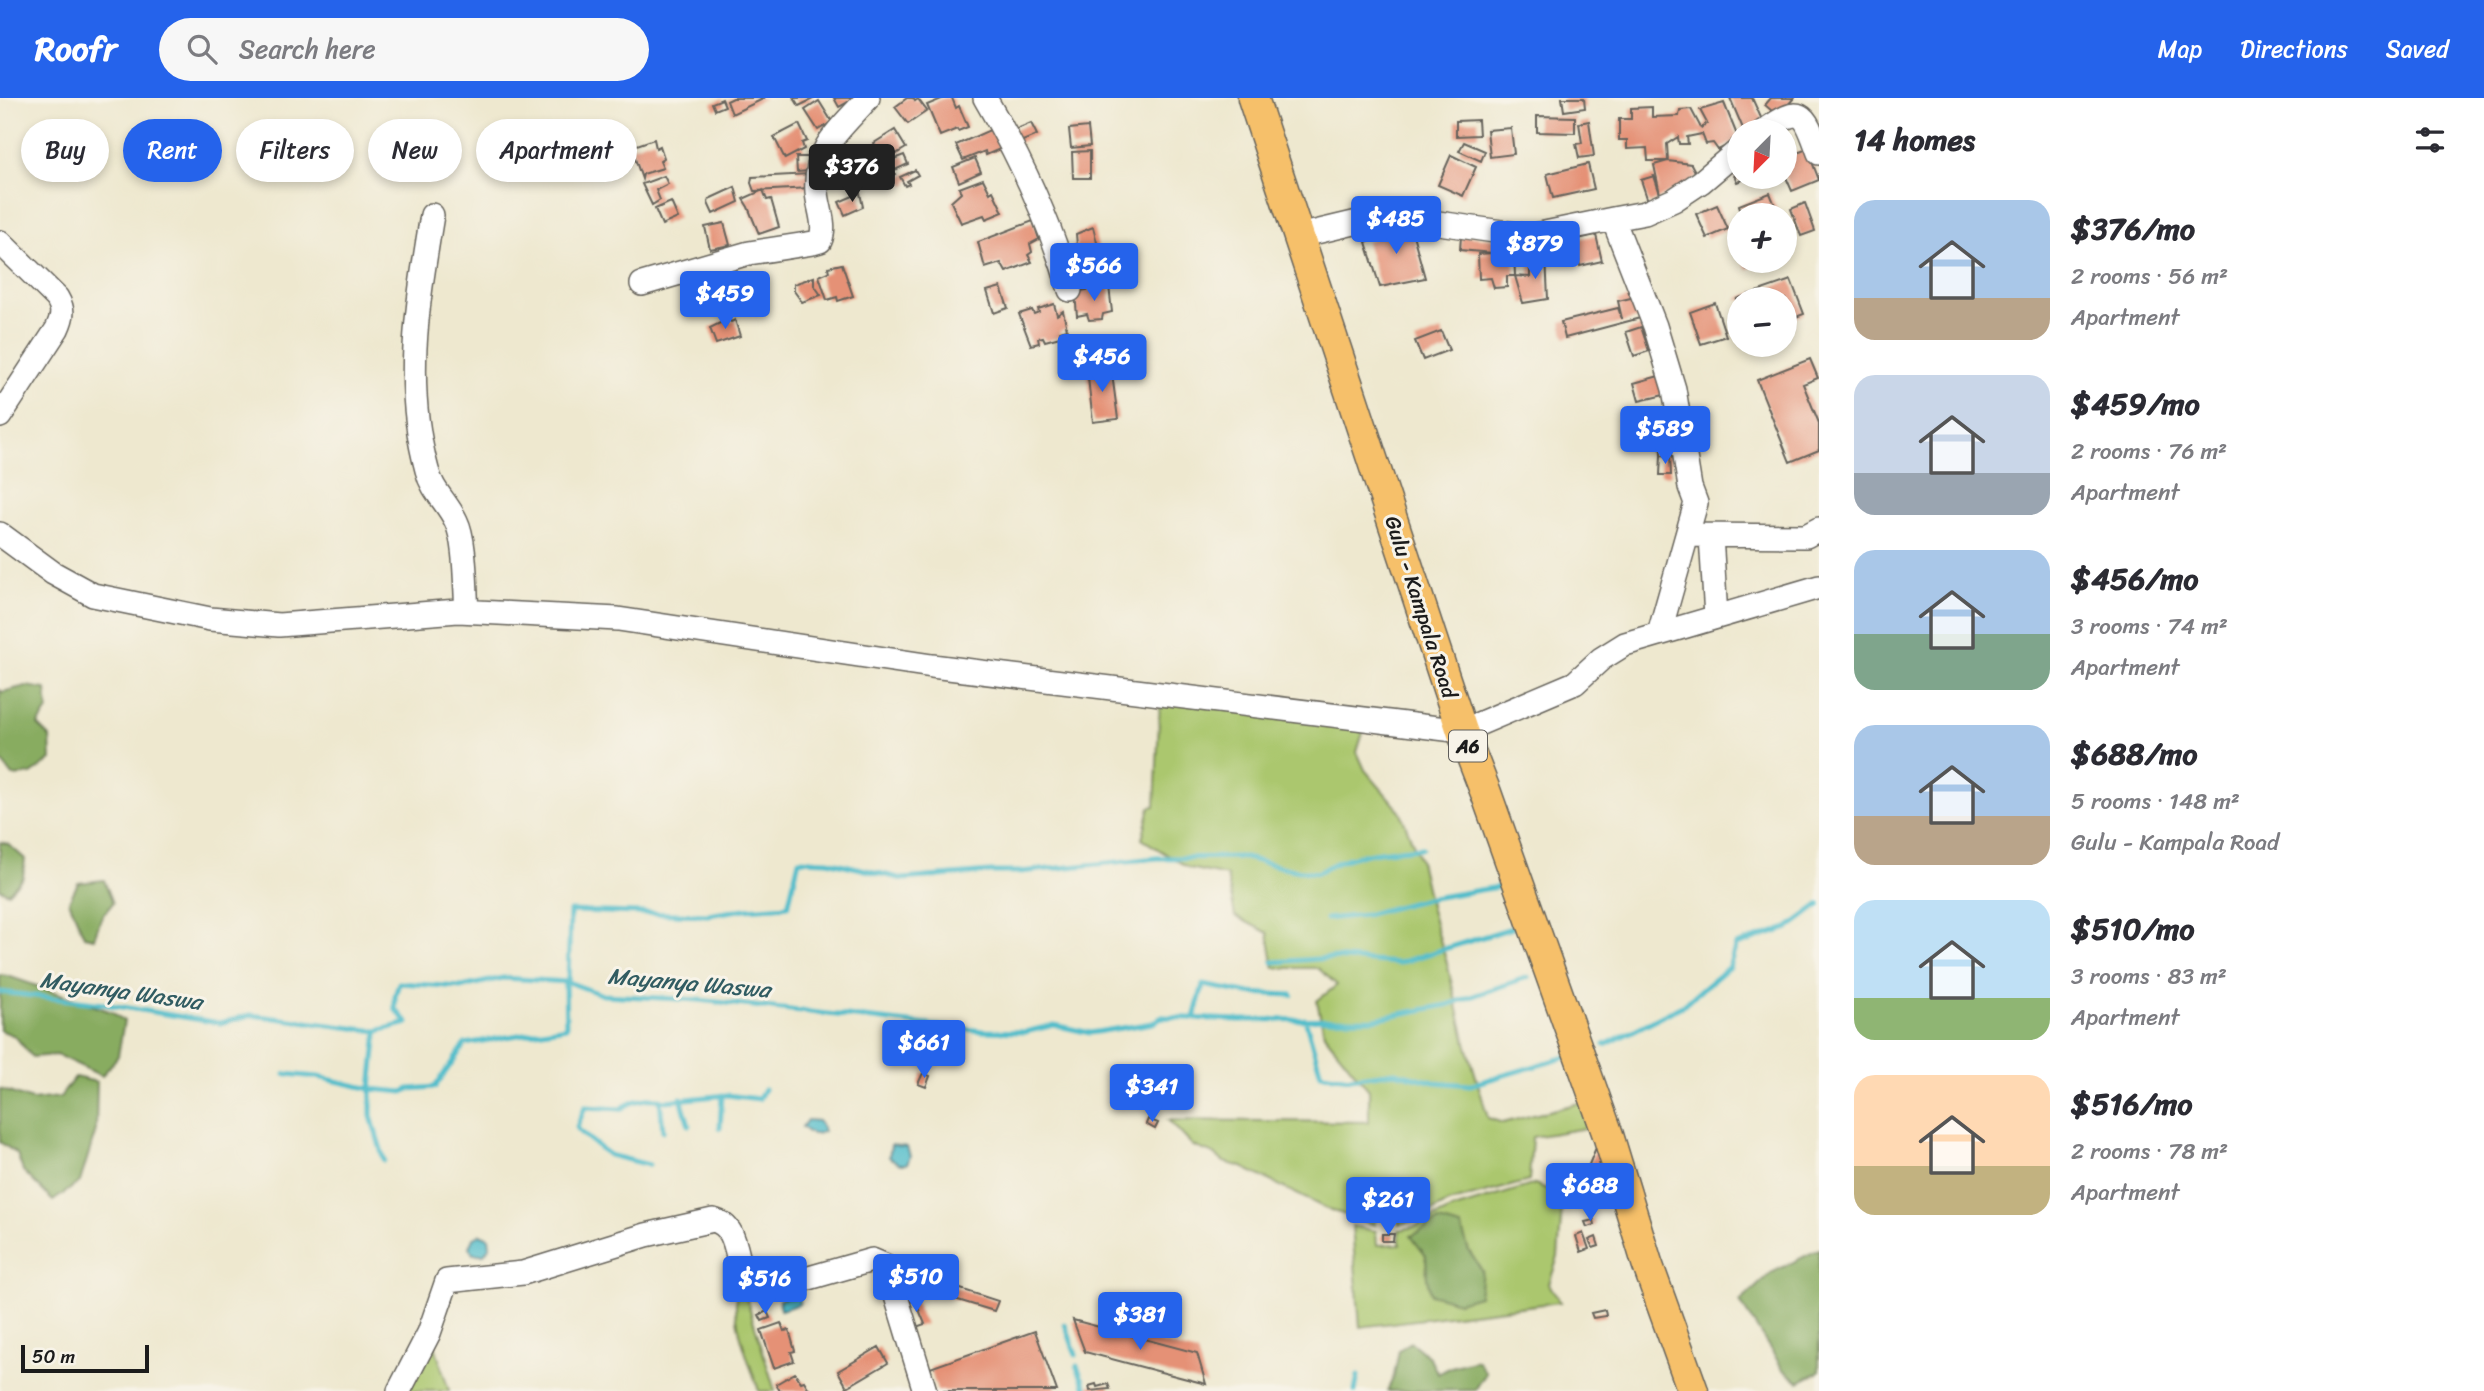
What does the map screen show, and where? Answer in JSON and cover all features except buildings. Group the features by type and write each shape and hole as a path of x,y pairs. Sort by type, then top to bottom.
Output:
{"main road":[{"name":"Gulu - Kampala Road","path":"1252,98 1462,731 1604,1123 1647,1263 1693,1391"}],"street":[{"path":"642,284 749,253 820,240 822,228 817,190 824,148 830,138 868,98"},
{"path":"985,98 1033,187 1058,249 1070,290"},
{"path":"1782,119 1790,114 1797,114 1808,122 1819,153"},
{"path":"1299,236 1359,222 1410,219 1530,236 1645,213 1674,200 1727,160"},
{"path":"432,215 418,298 413,389 418,429 432,488 457,522 467,611"},
{"path":"1613,219 1655,326 1674,389 1690,487 1696,503 1659,634"},
{"path":"0,243 57,298 62,308 62,317 57,329 0,416"},
{"path":"1687,535 1806,536 1819,529"},
{"path":"0,534 53,573 93,594 210,619 279,625 467,611 618,619 932,666 1462,731 1575,683 1601,659 1625,644 1819,587"},
{"path":"1711,536 1716,617"},
{"path":"399,1391 429,1333 447,1281 523,1273 646,1236 713,1220 728,1229 735,1241 742,1277 752,1289 767,1290 872,1260 884,1265 888,1270 925,1391"}],"green space":[{"path":"26,686 46,689 48,710 38,725 50,737 51,760 31,774 13,776 0,759 0,690 2,692"},
{"path":"1160,700 1366,723 1357,752 1365,770 1400,811 1420,861 1488,1118 1503,1123 1587,1101 1598,1126 1532,1137 1529,1181 1448,1203 1414,1221 1399,1224 1398,1215 1375,1217 1375,1225 1325,1208 1193,1146 1168,1120 1369,1122 1369,1090 1324,1034 1317,1001 1337,985 1318,968 1274,968 1268,933 1235,916 1227,876 1189,868 1142,839 1150,807 1155,806"},
{"path":"0,842 8,844 25,859 23,877 8,893 0,889"},
{"path":"104,880 113,903 102,916 94,938 84,936 69,901 78,883"},
{"path":"0,975 112,1012 124,1021 118,1056 102,1076 57,1055 32,1057 15,1036 0,1030"},
{"path":"75,1077 97,1082 96,1130 80,1182 53,1201 23,1171 17,1154 0,1142 0,1089 32,1100 60,1097"},
{"path":"1535,1184 1563,1196 1558,1257 1549,1284 1560,1302 1360,1327 1352,1226 1376,1231 1377,1245 1400,1244 1399,1230 1417,1226 1451,1210","holes":["1461,1227 1469,1251 1482,1271 1427,1278 1426,1256 1412,1236"]},
{"path":"1439,1221 1461,1227 1469,1251 1482,1271 1479,1296 1458,1302 1430,1294 1426,1256 1411,1236"},
{"path":"1819,1249 1819,1372 1799,1382 1783,1369 1740,1302 1771,1273"},
{"path":"744,1290 775,1391 759,1391 742,1342 736,1304 737,1293"},
{"path":"431,1333 449,1391 402,1391"},
{"path":"1411,1342 1429,1357 1438,1374 1451,1367 1477,1360 1486,1373 1475,1390 1387,1391 1394,1376 1399,1350"}],"water":[{"path":"807,1120 818,1121 824,1131 812,1134 807,1131 802,1127"},
{"path":"891,1145 907,1147 910,1156 907,1164 900,1164 889,1157"},
{"path":"480,1234 489,1238 490,1246 484,1254 473,1254 469,1247 473,1238"},
{"path":"796,1294 800,1299 799,1304 781,1310 779,1300"}],"waterway":[{"path":"568,982 570,911 708,915 788,906 799,860 828,861 903,879 1020,872 1157,858 1241,857 1318,873 1355,857 1422,848"},
{"path":"1326,919 1365,915 1426,899 1504,886"},
{"name":"Mayanya Waswa","path":"1605,1045 1682,1006 1729,967 1736,945 1788,928 1819,905"},
{"path":"1273,962 1331,958 1399,963 1518,926"},
{"name":"Mayanya Waswa","path":"0,992 104,1004 220,1023 251,1015 377,1031 408,1023 395,1009 399,983 462,987 503,978 568,982 603,995 699,1000 983,1031 1025,1032 1054,1025 1090,1033 1153,1023 1161,1017 1239,1020 1374,1019 1447,1005 1528,977"},
{"path":"285,1074 403,1092 435,1087 465,1044 566,1027 565,982"},
{"path":"1194,1018 1203,985 1246,993 1292,995"},
{"name":"Mayanya Waswa","path":"1305,1019 1321,1074 1350,1078 1395,1072 1434,1082 1470,1085 1570,1056"},
{"path":"377,1031 371,1116 384,1160"},
{"path":"649,1165 609,1155 580,1132 577,1127 585,1107 621,1109 642,1100 666,1101 727,1095 759,1099 764,1089"},
{"path":"720,1128 722,1095"},
{"path":"681,1098 689,1125"},
{"path":"660,1099 663,1131"},
{"path":"1065,1324 1076,1355"},
{"path":"1077,1366 1087,1391"},
{"path":"1355,1391 1358,1376"}]}
